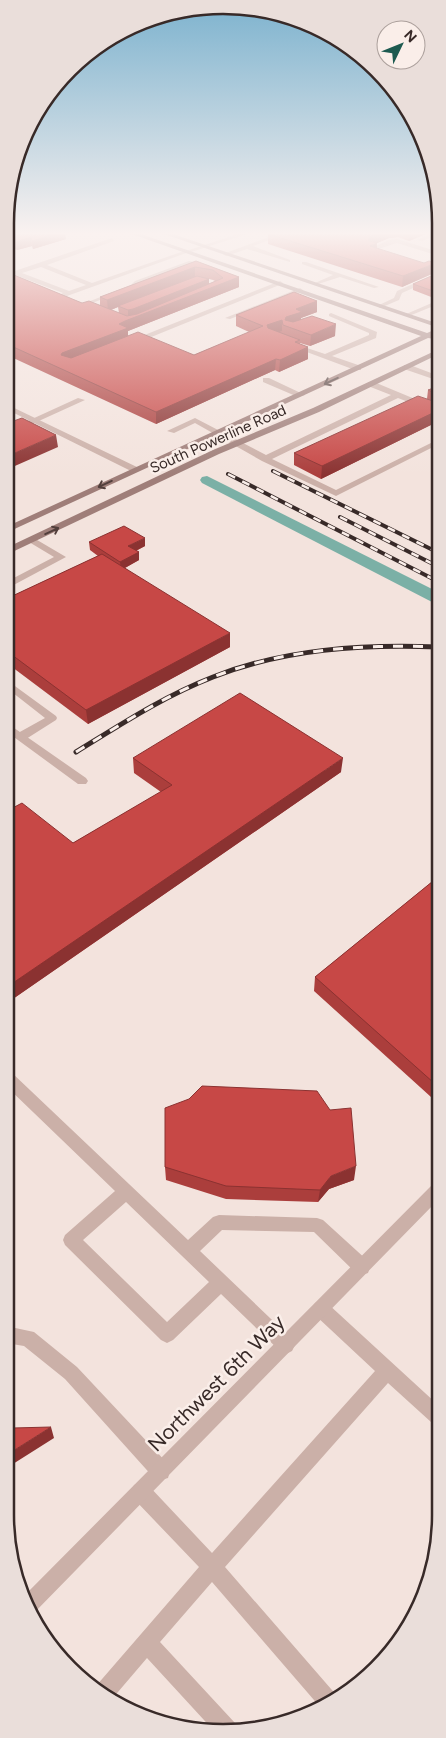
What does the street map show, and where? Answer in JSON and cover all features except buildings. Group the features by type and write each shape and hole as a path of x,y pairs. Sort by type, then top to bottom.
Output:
{"main road":[{"path":"368,314 432,337"},
{"path":"407,315 432,324"},
{"name":"South Powerline Road","path":"14,526 432,334"},
{"name":"South Powerline Road","path":"14,548 237,443 300,417 432,355"}],"street":[{"path":"122,345 201,314"},
{"path":"228,318 238,314"},
{"path":"323,318 331,315 372,332 373,336 327,356"},
{"path":"287,343 358,368"},
{"path":"407,367 432,376"},
{"path":"266,380 301,395"},
{"path":"371,384 432,409"},
{"path":"266,458 397,395"},
{"path":"14,430 81,400"},
{"path":"14,410 136,470"},
{"path":"171,431 195,420 336,493 432,445"},
{"path":"14,582 61,557 32,540"},
{"path":"14,689 52,718 22,736"},
{"path":"14,730 82,781"},
{"path":"14,1084 286,1344"},
{"path":"126,1192 71,1240 167,1334 220,1282"},
{"name":"Northwest 6th Way","path":"32,1601 432,1198"},
{"path":"188,1251 219,1222 317,1225 362,1267"},
{"path":"321,1309 432,1411"},
{"path":"14,1336 28,1338 70,1373 161,1471"},
{"path":"107,1689 212,1567 388,1370"},
{"path":"141,1492 212,1567 326,1697"},
{"path":"147,1642 222,1724"}],"waterway":[{"path":"207,480 432,595"}],"railway":[{"path":"273,471 432,550"},
{"path":"228,474 432,578"},
{"path":"340,517 432,563"},
{"path":"76,752 177,693 213,677 267,660 324,650 381,646 432,647"}]}
